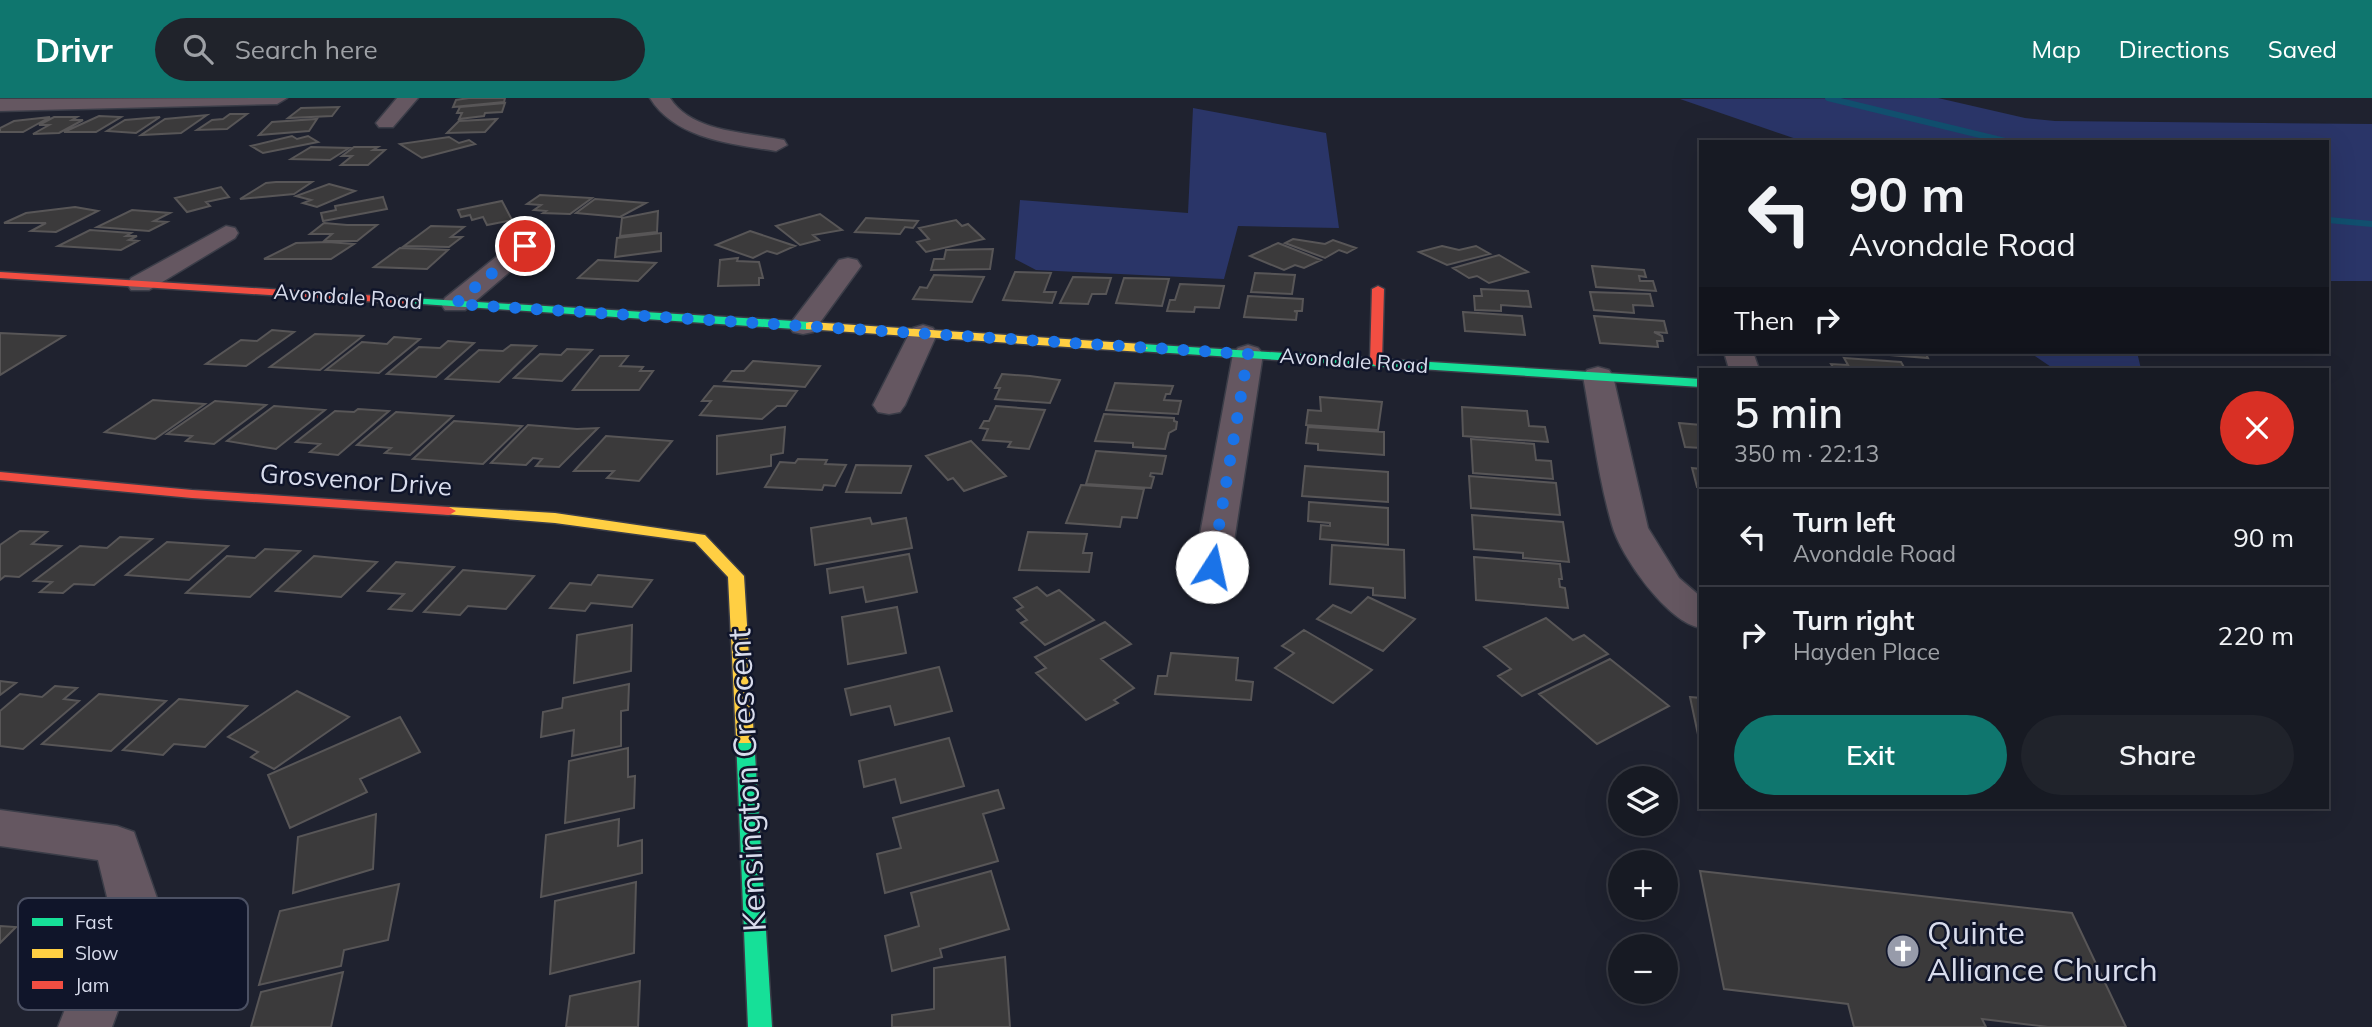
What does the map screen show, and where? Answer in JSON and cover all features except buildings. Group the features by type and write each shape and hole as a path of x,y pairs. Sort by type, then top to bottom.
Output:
{"street":[{"path":"0,105 277,98"},
{"path":"386,123 408,98"},
{"path":"660,98 678,118 711,131 776,145"},
{"path":"140,284 226,233"},
{"path":"455,304 525,246"},
{"path":"803,326 848,266"},
{"name":"Avondale Road","path":"1,276 1699,383"},
{"path":"1376,362 1378,289"},
{"path":"889,405 923,334"},
{"path":"1212,567 1248,354"},
{"path":"1598,376 1630,527 1665,586 1699,615"},
{"name":"Grosvenor Drive","path":"0,477 191,494 555,518 700,538 706,544"},
{"name":"Kensington Crescent","path":"706,544 736,576 760,1027"},
{"path":"0,828 24,829 117,845 132,898"},
{"path":"85,1027 91,1010"}],"shaded area":[{"path":"1938,98 2025,118 2055,121 2372,124 2372,281 2329,281 2329,140 1799,140 1680,99"},
{"path":"1193,108 1326,133 1339,228 1238,226 1224,279 1036,270 1015,259 1020,200 1188,213"},
{"path":"2032,354 2137,354 2141,368 2053,368"}],"waterway":[{"path":"1828,98 2001,140"},
{"path":"2329,220 2372,224"}],"traffic: fast":[{"path":"411,301 810,326"},
{"path":"1142,348 1699,383"},
{"path":"745,738 760,1027"}],"traffic: slow":[{"path":"810,326 1142,348"},
{"path":"449,511 555,518 700,538 736,576 745,738"}],"traffic: jam":[{"path":"0,275 411,301"},
{"path":"1376,362 1378,289"},
{"path":"0,476 192,494 449,511"}],"place":[{"name":"Quinte Alliance Church","path":"1903,951"}],"route":[{"path":"525,246 455,304 1248,354 1212,567"}]}
